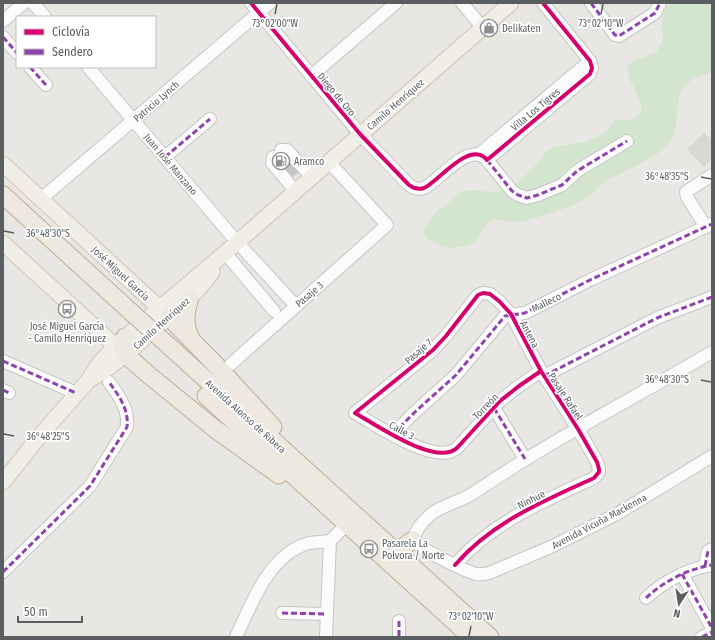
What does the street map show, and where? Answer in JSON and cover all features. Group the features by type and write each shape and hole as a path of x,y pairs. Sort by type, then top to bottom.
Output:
{"highway":[{"name":"Avenida Alonso de Ribera","path":"3,195 124,334"},
{"name":"Avenida Alonso de Ribera","path":"3,210 124,334 165,351 343,514 471,637"},
{"path":"184,295 187,308 187,328 191,339"},
{"path":"162,317 191,339 343,514"},
{"path":"124,334 173,395 215,429 343,514"},
{"name":"Avenida Alonso de Ribera","path":"343,514 396,552 490,637"},
{"path":"396,552 413,540"}],"main road":[{"name":"Camilo Henríquez","path":"4,478 76,393 87,382 112,367 124,334 162,317 184,295 207,279 225,253 237,242 291,170 329,162 511,3"},
{"name":"José Miguel García","path":"3,164 140,290 162,317"},
{"path":"3,243 124,334"},
{"path":"140,290 156,294 184,295"}],"street":[{"path":"3,21 24,3"},
{"path":"34,3 44,16"},
{"name":"Diego de Oro","path":"250,3 360,134 409,185 417,189"},
{"name":"Patricio Lynch","path":"41,199 270,3"},
{"path":"311,76 396,3"},
{"path":"462,3 483,28"},
{"name":"Villa Los Tigres","path":"417,189 428,186 458,162 471,155 483,157 590,74 592,68 590,61 544,3"},
{"path":"591,3 616,36 656,13 660,3"},
{"path":"3,37 16,52"},
{"path":"31,68 46,85"},
{"name":"Juan José Manzano","path":"89,68 237,242 296,306"},
{"path":"165,157 210,119"},
{"path":"483,157 512,191 527,198 562,185 578,171 627,141"},
{"name":"Pasaje 3","path":"231,364 387,225 329,162"},
{"path":"709,225 687,197 686,192 712,175"},
{"name":"Malleco","path":"393,434 456,375 505,316 511,314 522,314 709,225"},
{"path":"225,253 274,311"},
{"name":"Antena","path":"483,293 490,294 511,314 543,373"},
{"name":"Pasaje 7","path":"355,413 433,350 478,295 483,293"},
{"name":"Torreón","path":"444,453 454,451 511,392 543,373 657,318 712,297"},
{"path":"455,565 422,548 413,540 418,528 433,513 474,493 525,460 712,352"},
{"path":"3,361 76,393"},
{"name":"Pasaje Rafael","path":"543,373 578,429"},
{"path":"3,572 90,486 127,427 128,417 124,404 109,382"},
{"path":"494,408 525,460"},
{"name":"Calle 3","path":"355,413 405,442 423,449 444,453"},
{"name":"Ninhue","path":"455,565 474,545 508,520 533,506 596,477 599,472 599,466 578,429"},
{"name":"Avenida Vicuña Mackenna","path":"455,565 471,572 480,574 489,573 554,546 627,508 712,456"},
{"path":"326,637 330,541 343,514"},
{"path":"236,637 257,593 272,568 286,554 298,548 310,543 330,541"},
{"path":"646,598 665,583 682,574 709,565 710,550"},
{"path":"682,574 712,628"},
{"path":"282,613 327,614"},
{"path":"399,622 400,637"},
{"path":"702,637 712,632"}],"shaded area":[{"path":"704,133 712,141 712,159 704,167 687,149"}],"green space":[{"path":"676,3 712,3 712,72 693,79 684,87 678,101 674,133 671,140 665,147 641,164 600,185 587,198 574,205 520,222 495,219 486,224 476,242 467,246 453,248 442,246 427,238 424,233 424,228 438,210 463,191 478,190 492,193 518,183 535,166 546,152 554,147 588,141 604,133 616,120 630,120 637,117 641,111 641,106 635,89 629,79 627,67 633,61 656,52 663,41 662,23 665,10 667,6"}],"tunnel":[{"path":"281,167 289,159"},
{"path":"287,174 296,167"}],"railway":[{"path":"529,637 712,486"}],"marked path":[{"path":"591,3 615,35 619,36 655,13 660,3"},
{"path":"3,37 16,52"},
{"path":"31,68 46,85"},
{"path":"165,157 210,119"},
{"path":"487,160 512,191 527,198 562,185 577,171 627,141"},
{"path":"393,434 456,375 505,316 525,313 590,280 712,224"},
{"path":"544,376 657,318 712,297"},
{"path":"3,361 76,393"},
{"path":"3,572 90,486 127,427 125,409 120,398 109,382"},
{"path":"3,390 9,393"},
{"path":"494,408 525,459"},
{"path":"705,566 708,551"},
{"path":"646,598 668,581 694,569 712,565"},
{"path":"682,574 712,628"},
{"path":"282,613 327,614"},
{"path":"399,621 399,637"},
{"path":"702,637 712,632"}],"cycle path":[{"path":"251,3 360,134 409,185 420,189 430,184 463,158 472,155 480,155 487,160 590,74 592,68 590,61 543,3"},
{"path":"455,565 485,536 502,525 538,504 594,478 599,472 597,462 541,371 511,314 490,294 483,293 478,295 433,350 355,413 406,442 435,452 447,452 457,448 500,401 541,371"}],"place":[{"name":"Delikaten","path":"489,28"},
{"name":"Aramco","path":"281,161"},
{"name":"José Miguel García - Camilo Henríquez","path":"67,309"},
{"name":"Pasarela La Polvora / Norte","path":"369,549"}]}
